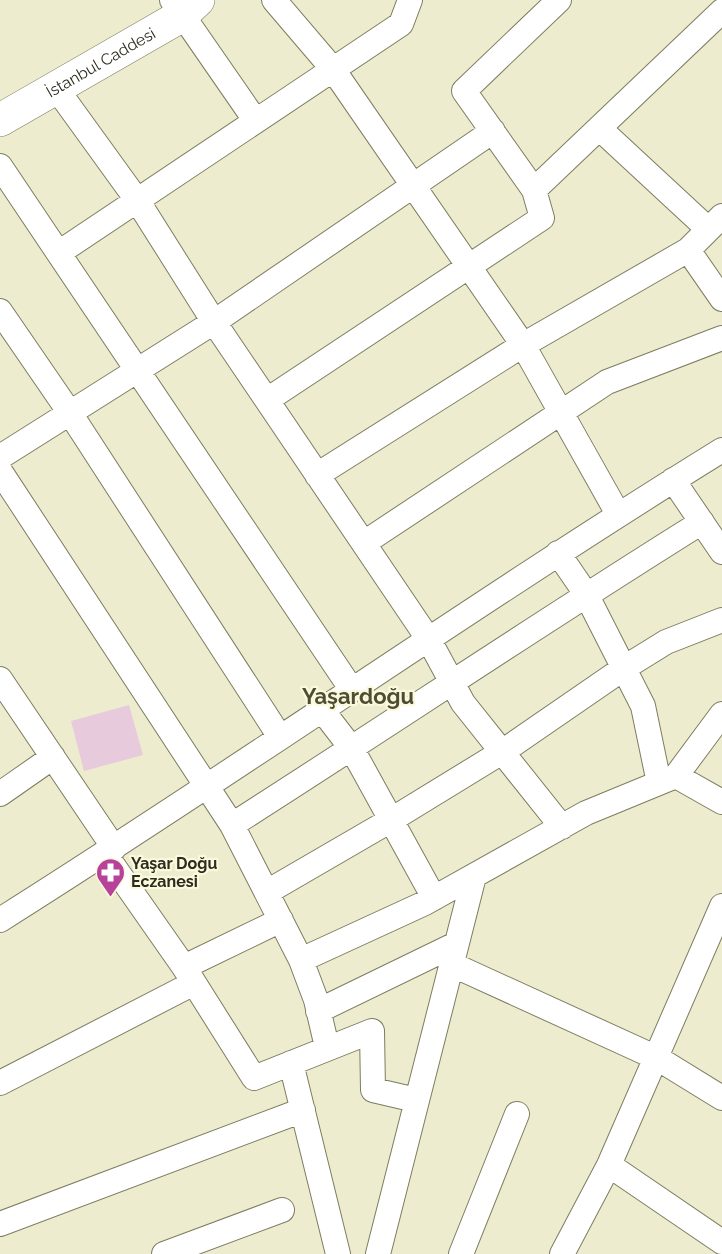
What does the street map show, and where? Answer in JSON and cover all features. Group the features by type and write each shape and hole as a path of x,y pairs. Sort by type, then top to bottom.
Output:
{"main road":[{"name":"İstanbul Caddesi","path":"0,120 56,88 183,5"}],"street":[{"path":"274,0 332,68 467,267 523,345 618,514"},
{"path":"60,252 401,24 410,0"},
{"path":"267,400 542,218 534,190 464,91 547,4"},
{"path":"183,5 255,120"},
{"path":"534,190 722,12"},
{"path":"56,88 137,200 214,322 429,640 452,685 562,826"},
{"path":"317,475 523,345 688,249 715,223 599,128"},
{"path":"0,457 214,322 493,131"},
{"path":"0,166 139,369 352,690"},
{"path":"688,249 722,299"},
{"path":"0,311 70,413 280,737"},
{"path":"364,543 607,382 722,338"},
{"path":"0,920 109,851 558,553 722,450"},
{"path":"0,471 232,825 301,960 327,1047"},
{"path":"673,480 720,547"},
{"path":"232,825 452,685 586,594 702,522"},
{"path":"558,553 586,594 643,706 668,780 722,802"},
{"path":"267,892 392,820 502,752 624,668 666,642 722,620"},
{"path":"0,679 53,758 109,851 254,1078 372,1030 373,1090 416,1100"},
{"path":"322,710 352,748 434,898"},
{"path":"301,960 434,898 586,813 668,780 722,714"},
{"path":"0,794 53,758"},
{"path":"378,1254 474,876"},
{"path":"562,1254 609,1165 721,913"},
{"path":"0,1083 281,920"},
{"path":"318,1011 454,954 657,1058 722,1098"},
{"path":"291,1063 338,1254"},
{"path":"0,1224 303,1110"},
{"path":"461,1254 518,1114"},
{"path":"609,1165 722,1242"},
{"path":"164,1254 282,1210"}],"building":[{"path":"129,705 143,755 84,771 71,721"}],"place":[{"name":"Yaşar Doğu Eczanesi","path":"110,898"}],"district":[{"name":"Yaşardoğu","path":"358,696"}]}
